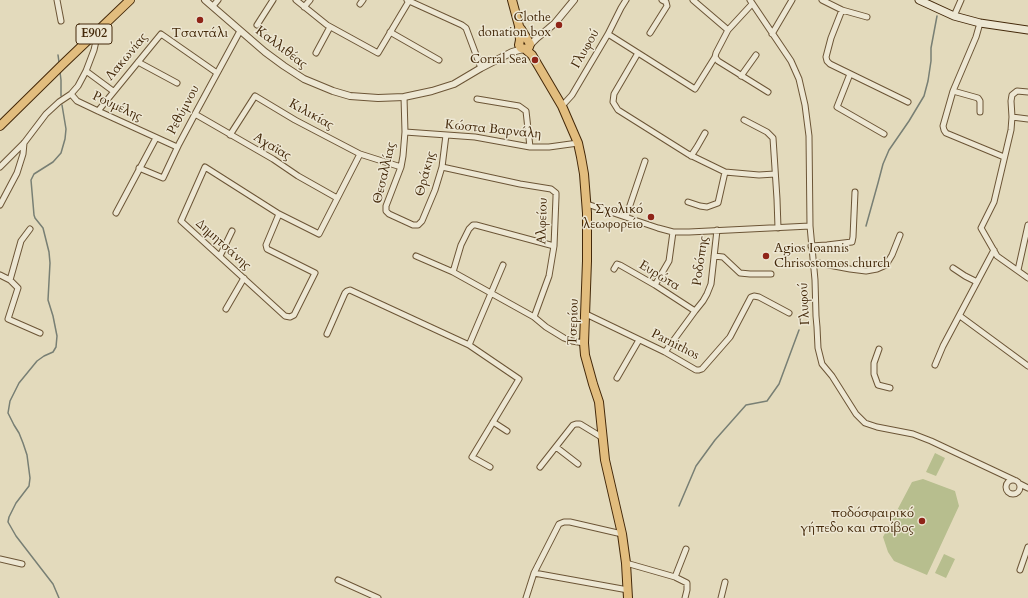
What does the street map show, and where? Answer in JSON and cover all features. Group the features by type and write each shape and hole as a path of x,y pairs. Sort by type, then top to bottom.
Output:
{"main road":[{"name":"Τσερίου","path":"512,0 526,45 562,106 578,143 584,174 587,204 585,355 599,402 605,460 622,534 628,594"},
{"path":"919,0 954,16 980,23 1028,30"},
{"name":"E902","path":"0,126 126,1"}],"street":[{"path":"57,0 61,21"},
{"name":"Καλλιθέας","path":"205,0 265,52 284,66 304,79 333,91 350,96 378,98 404,97 432,92 454,84 481,68 526,45"},
{"path":"213,6 218,0"},
{"path":"257,25 274,0"},
{"path":"296,0 330,27 378,53 408,1 466,28 481,68"},
{"path":"304,6 310,0"},
{"path":"526,45 555,23 574,0"},
{"name":"Γλυφού","path":"562,106 572,95 626,0"},
{"path":"650,33 667,6 666,2 662,0"},
{"path":"693,0 728,30"},
{"path":"772,34 792,0"},
{"path":"822,0 842,10 867,17"},
{"path":"954,16 961,0"},
{"path":"608,34 695,89 715,57 728,30 751,2"},
{"name":"Γλυφού","path":"751,2 791,61 799,79 805,105 809,136 811,246 815,280 818,348 822,364 832,376 856,414 865,423 914,434 1014,480"},
{"path":"842,10 831,38 826,57 827,61 830,64 908,102"},
{"path":"980,23 976,37 954,91 943,126 946,133 1004,157"},
{"path":"316,53 330,27"},
{"path":"0,167 24,143 46,114 59,102 71,94 78,86 86,71 94,50 98,30"},
{"name":"Ρεθύμνου","path":"139,168 163,178 177,147 240,31"},
{"path":"390,32 438,60"},
{"name":"Λακωνίας","path":"98,111 161,34 217,73"},
{"path":"638,53 614,94 613,102 618,110 691,156 725,172 759,175 775,174"},
{"path":"741,76 756,55"},
{"path":"715,57 718,62 768,92"},
{"path":"138,62 177,82"},
{"path":"86,71 113,91"},
{"path":"850,74 836,107 884,134"},
{"path":"954,91 978,98 980,101 980,112"},
{"path":"1028,92 1017,91 1012,95 1011,130 994,202 981,228 997,256 1028,278"},
{"name":"Ρουμέλης","path":"71,94 77,101 177,147"},
{"name":"Κιλικίας","path":"230,135 255,96 295,120 360,154 401,167"},
{"name":"Θεσαλλίας","path":"404,97 405,132 403,156 401,167 386,206 386,211 389,214 413,225 418,225 424,218"},
{"path":"477,99 519,106 526,111 530,147"},
{"name":"Αχαϊας","path":"195,114 337,198"},
{"path":"1012,116 1028,119"},
{"path":"744,120 767,132 773,138 778,228"},
{"name":"Κώστα Βαρνάλη","path":"405,132 475,137 530,147 549,147 578,143"},
{"path":"691,156 705,134"},
{"name":"Θράκης","path":"424,218 442,167 446,135"},
{"path":"116,213 156,138"},
{"path":"0,205 16,173 23,154 24,143"},
{"path":"279,214 319,234 360,154"},
{"path":"626,217 645,161"},
{"name":"Δημητσάνης","path":"205,166 279,214 266,245 267,249 314,273 294,315 290,317 285,316 220,256 181,221 205,166"},
{"name":"Αλφείου","path":"442,167 554,190 556,193 554,246 549,276 534,317"},
{"path":"688,202 707,207 718,203 725,172"},
{"path":"811,246 827,246 852,242 855,192"},
{"path":"587,204 673,232 810,226"},
{"path":"453,272 461,246 469,229 473,225 554,246"},
{"path":"1018,270 1028,225"},
{"path":"10,280 21,241 30,229"},
{"name":"Ροδόπης","path":"665,352 707,294 711,284 717,230"},
{"path":"220,256 232,231"},
{"path":"655,285 669,261 673,232"},
{"path":"813,262 850,269 877,269 886,265 892,255 900,235"},
{"path":"935,364 994,250"},
{"path":"416,256 453,272 491,293 534,317 546,327 564,338 584,343"},
{"path":"714,256 723,257 740,273 771,274"},
{"name":"Ευρώτα","path":"614,269 617,264 620,264 695,311"},
{"path":"469,345 503,265"},
{"path":"953,268 977,282"},
{"path":"0,275 10,280 18,288 8,319 40,333"},
{"path":"226,309 244,278"},
{"path":"327,334 345,293 350,290 469,345 519,379 472,457 490,467"},
{"name":"Parnithos","path":"586,314 665,352 696,370 699,370 702,369 730,337 751,297 759,297 789,313"},
{"path":"960,316 1028,366"},
{"path":"617,378 639,340"},
{"path":"879,349 874,363 874,374 878,385 890,388"},
{"path":"493,422 507,431"},
{"path":"540,467 573,425 580,424 603,438"},
{"path":"556,447 578,464"},
{"path":"1020,484 1020,491 1017,493 1013,494 1007,490 1006,487 1008,483 1014,480 1028,488"},
{"path":"526,598 534,573 559,524 570,522 622,534"},
{"path":"1020,570 1028,547"},
{"path":"675,577 686,549"},
{"path":"0,559 22,564"},
{"path":"626,563 675,577 687,583 685,598"},
{"path":"534,573 628,594"},
{"path":"338,580 378,598"},
{"path":"721,598 725,582"}],"green space":[{"path":"935,453 945,458 936,476 926,472"},
{"name":"ποδόσφαιρικό γήπεδο και στοίβος","path":"923,479 955,491 959,506 927,575 894,561 888,552 883,537 912,482"},
{"path":"944,554 955,559 946,578 935,573"}],"waterway":[{"path":"866,226 883,164 889,150 924,96 928,81 931,48 937,16"},
{"path":"58,55 59,62"},
{"path":"60,72 61,96"},
{"path":"59,598 53,584 16,536 8,522 16,503 29,486 30,478 27,455 23,443 8,413 10,401 19,383 37,361 53,352 56,347 57,336 48,300 50,263 49,252 43,228 34,215 31,180 34,174 53,162 61,153 66,129 62,105"},
{"path":"679,506 696,466 715,440 746,405 767,401 779,384 799,330"}],"place":[{"name":"Τσαντάλι","path":"200,20"},
{"name":"Clothe donation box","path":"559,25"},
{"name":"Corral Sea","path":"535,60"},
{"name":"Σχολικό λεωφορείο","path":"651,217"},
{"name":"Agios Ioannis Chrisostomos church","path":"766,256"},
{"name":"ποδόσφαιρικό γήπεδο και στοίβος","path":"922,521"}]}
